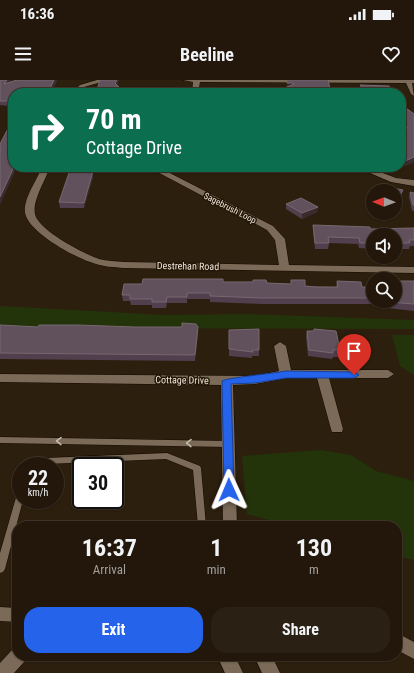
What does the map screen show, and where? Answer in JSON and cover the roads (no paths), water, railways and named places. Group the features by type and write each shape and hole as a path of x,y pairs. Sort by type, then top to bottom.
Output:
{"street":[{"path":"80,88 82,86 105,80"},
{"path":"186,80 410,81 414,94"},
{"name":"Destrehan Road","path":"44,172 31,204 30,215 32,220 42,230 87,258 98,262 124,265 414,270"},
{"name":"Sagebrush Loop","path":"162,172 270,228 280,239 284,267"},
{"path":"373,172 394,180 414,183"},
{"path":"280,346 286,374"},
{"name":"Cottage Drive","path":"0,378 227,381 255,380 286,374 388,374"},
{"path":"322,375 337,429"},
{"path":"227,381 230,521"},
{"path":"0,614 12,615"},
{"path":"402,644 414,651"},
{"path":"2,673 13,661"},
{"path":"228,661 234,673"},
{"path":"265,661 271,673"}],"lane":[{"path":"0,440 228,444"},
{"path":"64,460 167,456 197,468 202,521"},
{"path":"13,521 17,509"},
{"path":"0,569 12,526"}]}
